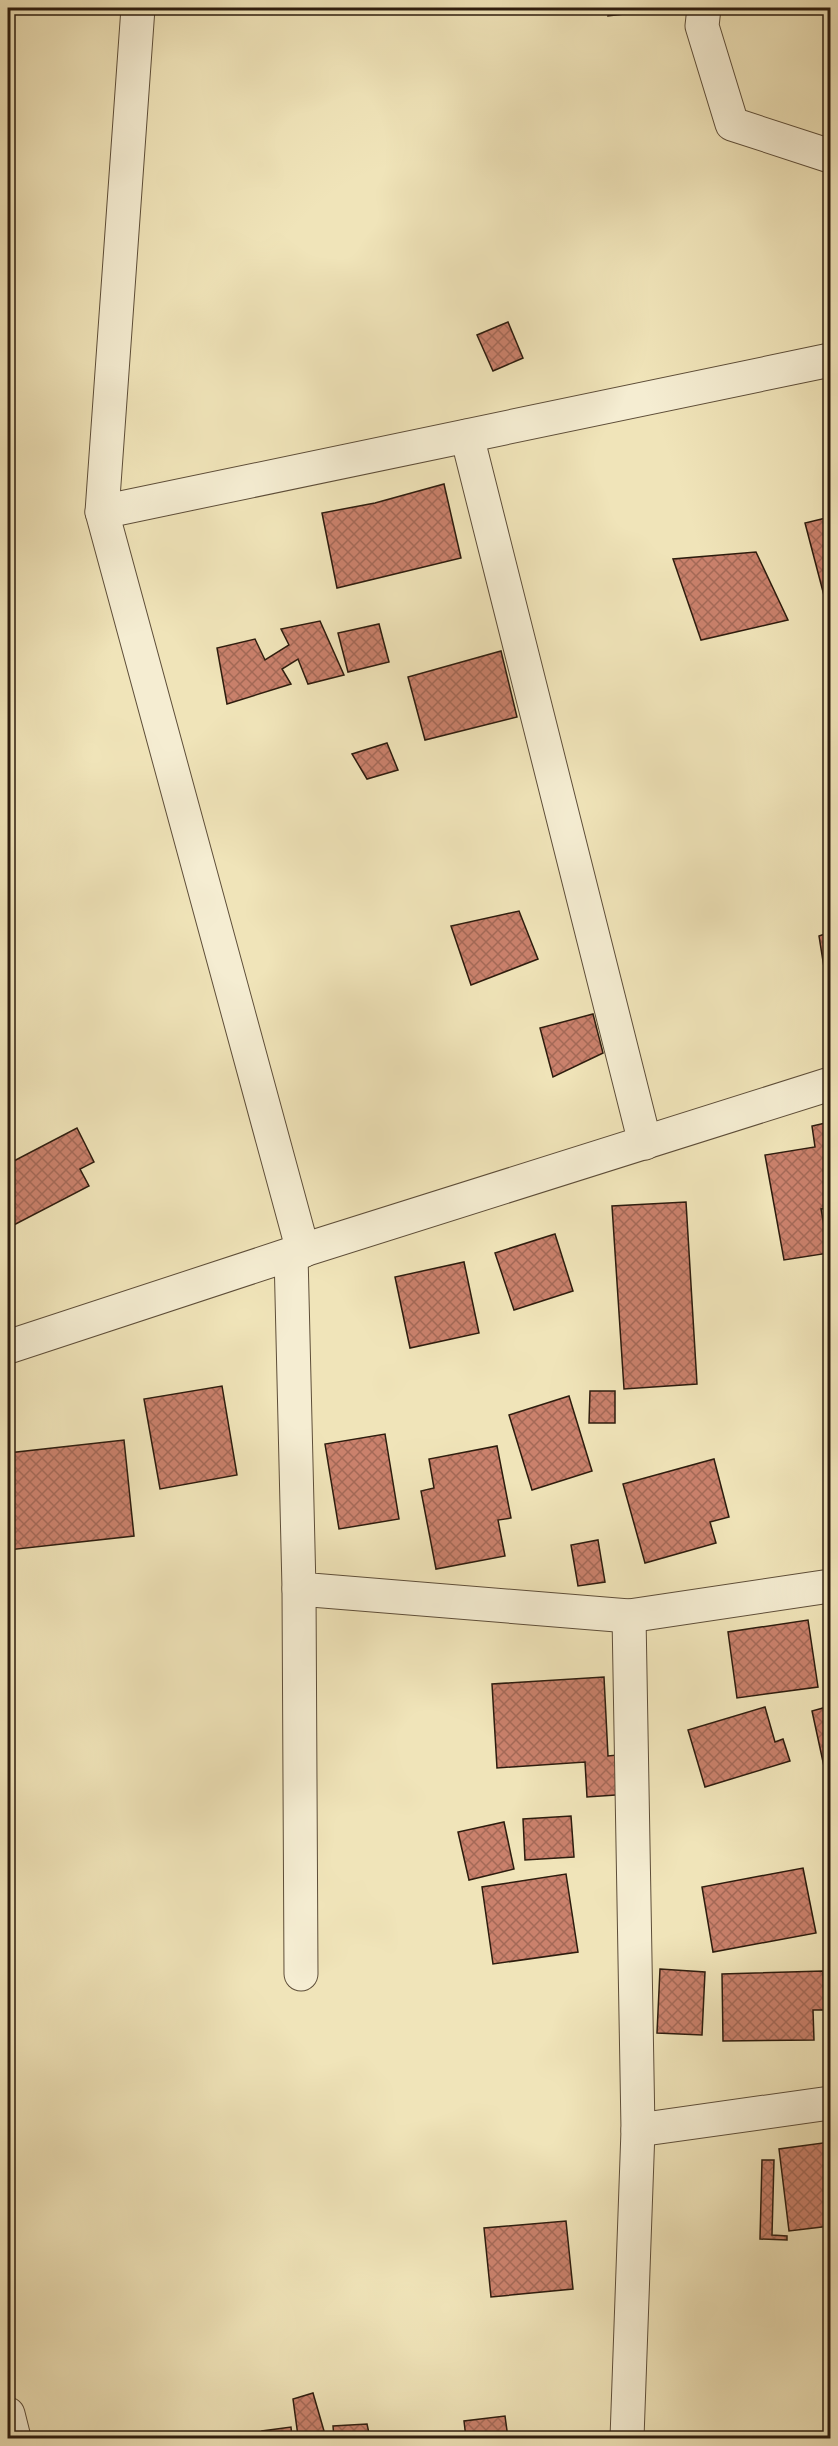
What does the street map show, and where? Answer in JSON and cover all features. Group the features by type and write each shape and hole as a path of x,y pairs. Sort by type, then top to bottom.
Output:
{"street":[{"path":"138,8 102,512 297,1252 301,1974"},
{"path":"704,8 702,26 732,124 831,156"},
{"path":"102,512 831,360"},
{"path":"467,436 645,1143"},
{"path":"8,1347 297,1252 831,1084"},
{"path":"299,1589 629,1617 831,1586"},
{"path":"627,2439 638,2130 629,1617"},
{"path":"638,2130 831,2103"},
{"path":"8,2414 14,2439"}],"building":[{"path":"609,8 676,8 608,16"},
{"path":"508,322 523,358 493,371 477,335"},
{"path":"444,484 461,558 337,588 322,513 375,503"},
{"path":"830,517 830,606 827,607 805,523"},
{"path":"756,552 788,620 701,640 673,559"},
{"path":"320,621 344,675 308,684 298,659 282,669 291,684 227,704 217,648 255,639 265,660 289,645 281,629"},
{"path":"379,624 389,662 348,672 338,633"},
{"path":"501,651 517,717 425,740 408,677"},
{"path":"387,743 398,770 367,779 352,754"},
{"path":"519,911 538,959 471,985 451,926"},
{"path":"830,932 830,1005 819,936"},
{"path":"593,1014 603,1053 553,1077 540,1028"},
{"path":"830,1122 830,1208 821,1209 829,1253 784,1260 765,1155 815,1147 812,1126"},
{"path":"77,1128 94,1162 80,1169 89,1186 8,1228 8,1164"},
{"path":"686,1202 697,1384 624,1389 612,1206"},
{"path":"555,1234 573,1291 514,1310 495,1253"},
{"path":"464,1262 479,1333 410,1348 395,1277"},
{"path":"222,1386 237,1475 160,1489 144,1399"},
{"path":"590,1391 615,1391 615,1423 589,1423"},
{"path":"569,1396 592,1471 532,1490 509,1415"},
{"path":"385,1434 399,1519 339,1529 325,1444"},
{"path":"124,1440 134,1536 8,1550 8,1453"},
{"path":"497,1446 511,1518 498,1520 505,1556 436,1569 421,1491 434,1488 429,1459"},
{"path":"714,1459 729,1517 710,1522 716,1543 645,1563 623,1484"},
{"path":"598,1540 605,1582 578,1586 571,1545"},
{"path":"808,1620 818,1687 737,1698 728,1632"},
{"path":"604,1677 608,1756 627,1754 630,1794 587,1797 585,1762 497,1768 492,1684"},
{"path":"830,1706 830,1785 828,1785 812,1711"},
{"path":"765,1707 775,1742 783,1739 790,1761 705,1787 688,1730"},
{"path":"571,1816 574,1857 525,1860 523,1819"},
{"path":"504,1822 514,1869 469,1880 458,1832"},
{"path":"803,1868 816,1933 713,1952 702,1887"},
{"path":"566,1874 578,1952 493,1964 482,1887"},
{"path":"660,1969 705,1972 702,2035 657,2033"},
{"path":"823,1971 824,2010 813,2010 814,2040 723,2041 722,1974"},
{"path":"830,2142 830,2226 789,2231 779,2149"},
{"path":"762,2160 774,2160 772,2235 787,2236 787,2240 760,2239"},
{"path":"566,2221 573,2289 491,2297 484,2228"},
{"path":"313,2393 324,2431 298,2436 293,2399"},
{"path":"505,2416 508,2438 466,2438 464,2421"},
{"path":"367,2424 370,2438 334,2438 333,2426"},
{"path":"291,2427 292,2438 263,2438 262,2431"}]}
